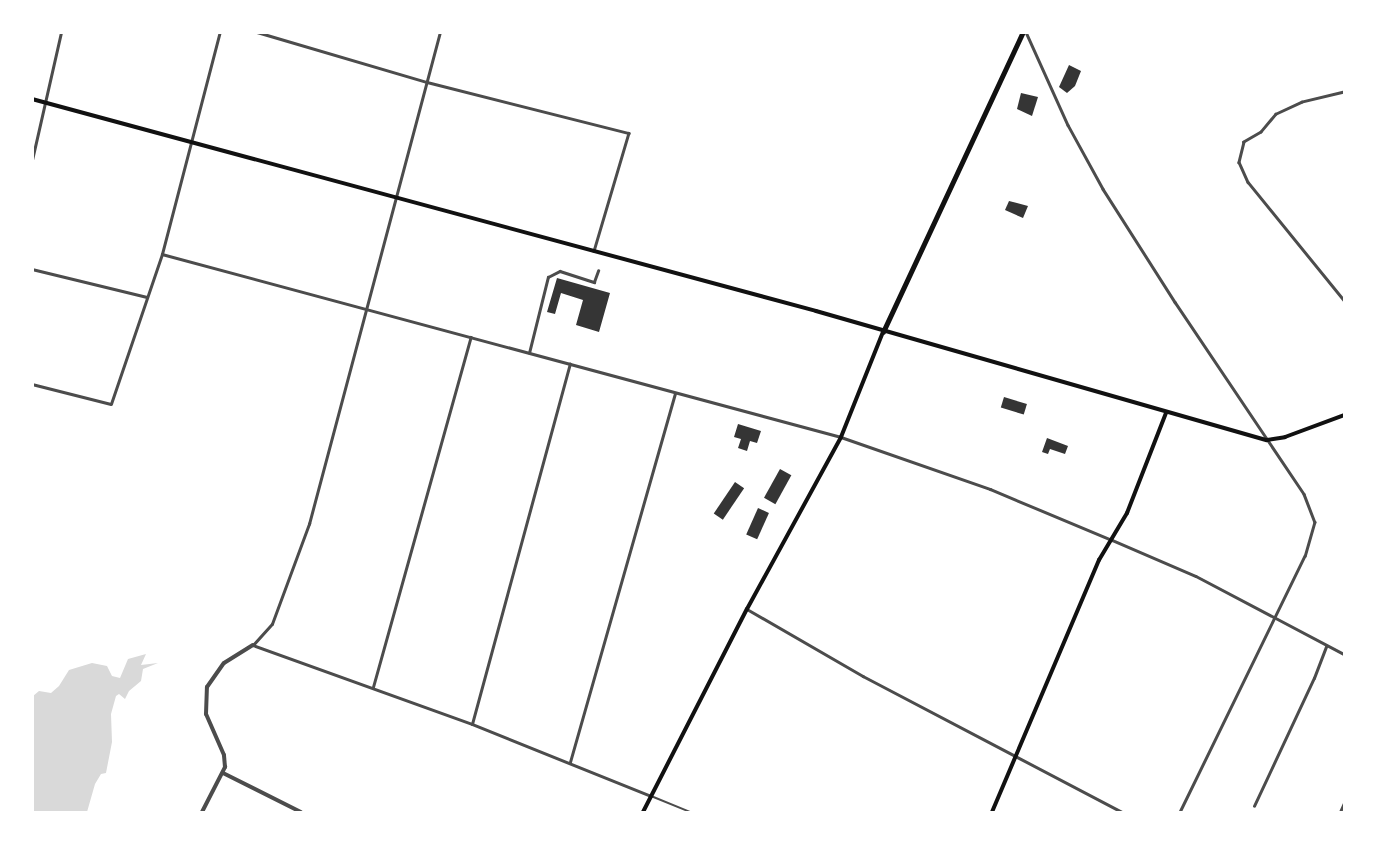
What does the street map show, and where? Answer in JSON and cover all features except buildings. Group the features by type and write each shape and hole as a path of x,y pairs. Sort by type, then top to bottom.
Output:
{"main road":[{"path":"643,812 747,609 841,437 883,332 1024,32"},
{"path":"32,99 594,251 1267,440 1286,437 1344,414"},
{"path":"992,812 1099,560 1127,513 1166,413"}],"street":[{"path":"32,160 47,103 61,32"},
{"path":"32,384 111,404 162,254 220,32"},
{"path":"257,32 427,82 629,133 594,251"},
{"path":"202,812 223,773 224,755 208,721 206,692 219,667 253,645 272,624 307,531 440,32"},
{"path":"1024,32 1075,138 1103,189 1304,494 1315,522 1305,556 1274,616 1180,812"},
{"path":"1344,92 1302,102 1276,114 1261,132 1244,142 1239,166 1344,300"},
{"path":"162,254 366,308 675,394 841,437 990,488 1196,576 1344,654"},
{"path":"32,269 147,297"},
{"path":"529,353 548,277 560,271 594,282 598,271"},
{"path":"373,687 471,337"},
{"path":"472,724 570,364"},
{"path":"570,762 675,394"},
{"path":"747,609 863,676 1122,812"},
{"path":"253,645 472,724 690,812"},
{"path":"1254,806 1314,678 1326,645"},
{"path":"223,773 301,812"},
{"path":"1340,812 1344,803"}],"shaded area":[{"path":"146,654 141,665 158,663 143,669 141,681 129,691 125,699 119,694 116,696 111,714 112,742 106,773 101,774 95,784 87,812 33,812 33,696 39,691 51,693 59,686 69,670 92,663 107,666 112,676 120,678 128,659"}]}
